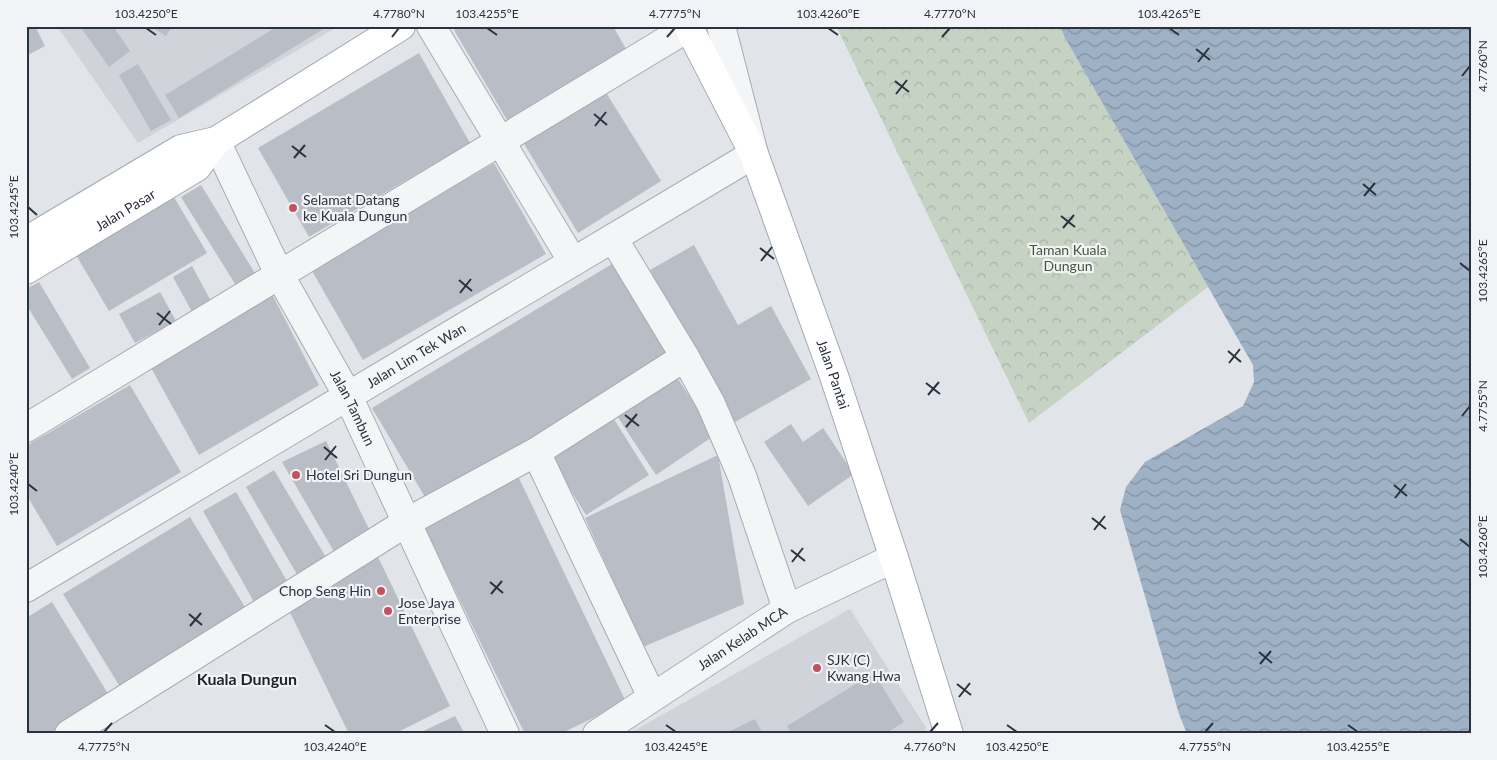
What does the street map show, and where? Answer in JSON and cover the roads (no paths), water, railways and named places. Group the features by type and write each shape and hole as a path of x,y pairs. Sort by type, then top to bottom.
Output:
{"main road":[{"name":"Jalan Pasar","path":"26,241 181,149 216,141 401,26"},
{"name":"Jalan Pantai","path":"688,27 754,154 834,376 949,734"},
{"name":"Jalan Pasar","path":"26,270 197,167 216,141"}],"street":[{"path":"431,26 573,262"},
{"path":"721,26 754,154"},
{"path":"26,428 688,27"},
{"name":"Jalan Tambun","path":"216,141 279,274 348,396 505,734"},
{"name":"Jalan Lim Tek Wan","path":"26,588 754,154"},
{"path":"612,238 711,404 742,476 787,609"},
{"path":"69,734 407,522 536,452 684,357"},
{"path":"536,452 652,698"},
{"name":"Jalan Kelab MCA","path":"597,734 787,609 894,558"}],"water":[{"path":"1060,26 1471,26 1471,734 1187,734 1179,714 1120,510 1126,487 1145,462 1243,406 1254,382 1253,365 1065,38"}],"place":[{"name":"Selamat Datang ke Kuala Dungun","path":"293,208"},
{"name":"Hotel Sri Dungun","path":"296,475"},
{"name":"Chop Seng Hin","path":"381,591"},
{"name":"Jose Jaya Enterprise","path":"388,611"},
{"name":"SJK (C) Kwang Hwa","path":"817,668"}],"district":[{"name":"Kuala Dungun","path":"247,679"}],"park label":[{"name":"Taman Kuala Dungun","path":"1068,258"}]}
